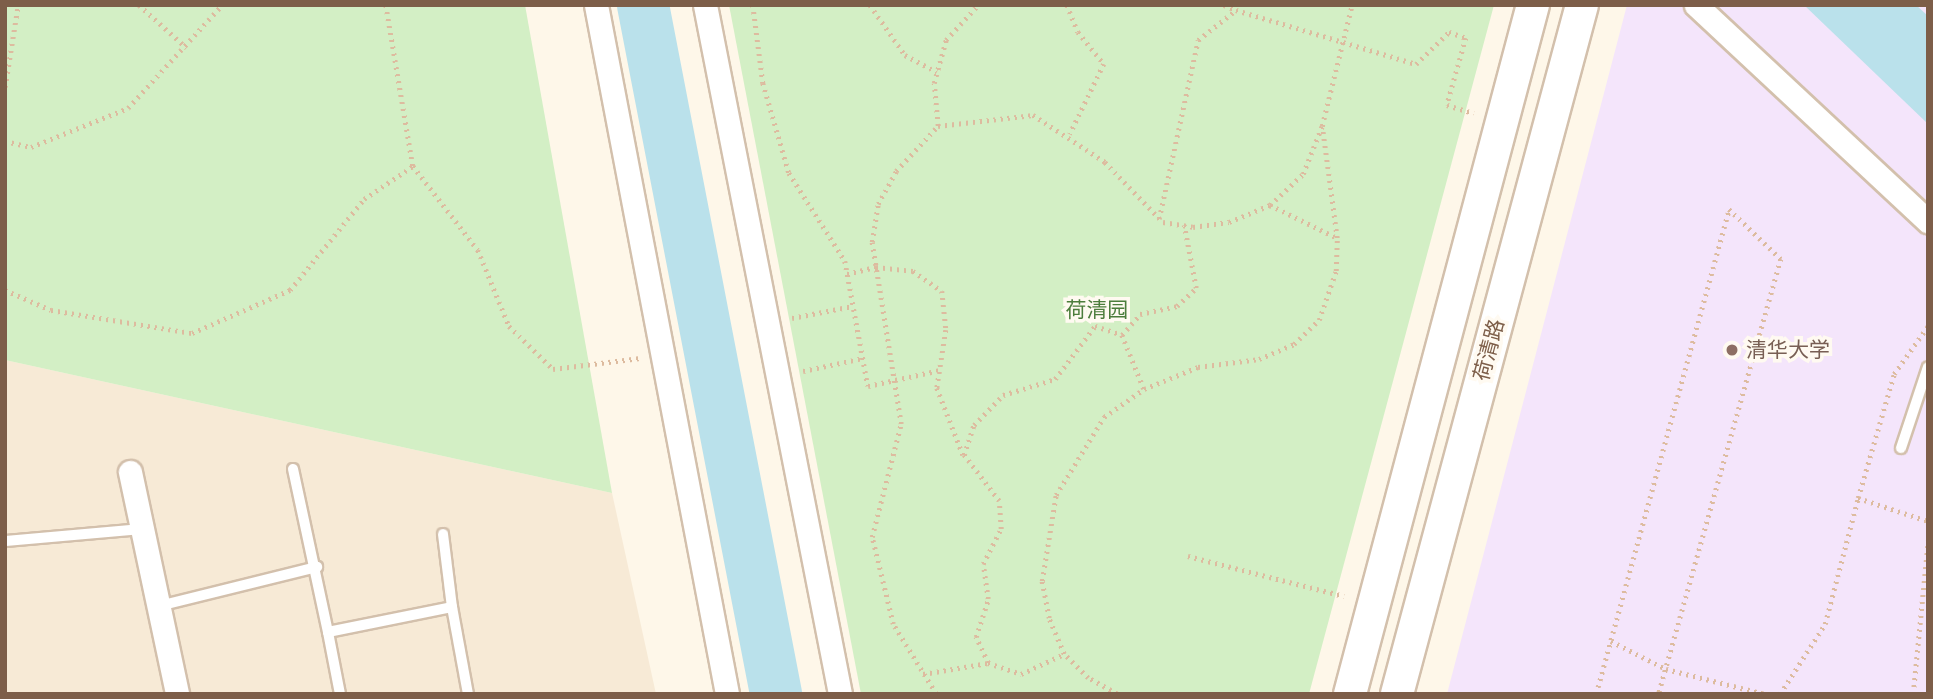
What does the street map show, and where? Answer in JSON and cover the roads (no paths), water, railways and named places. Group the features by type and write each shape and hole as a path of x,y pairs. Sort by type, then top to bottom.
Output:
{"main road":[{"path":"1350,694 1533,5"},
{"name":"荷清路","path":"1397,694 1582,5"}],"street":[{"path":"596,5 727,694"},
{"path":"705,5 840,694"},
{"path":"1696,5 1928,221"},
{"path":"130,472 177,694"}],"lane":[{"path":"1901,448 1928,367"},
{"path":"293,470 317,567 341,694"},
{"path":"5,541 142,529"},
{"path":"443,534 452,607 468,694"},
{"path":"159,606 317,567"},
{"path":"328,632 452,607"}],"water":[{"path":"1804,5 1916,5 1928,16 1928,124"}],"waterway":[{"path":"643,5 776,694"}],"place":[{"name":"清华大学","path":"1732,350"}],"park label":[{"name":"荷清园","path":"1097,310"}]}
